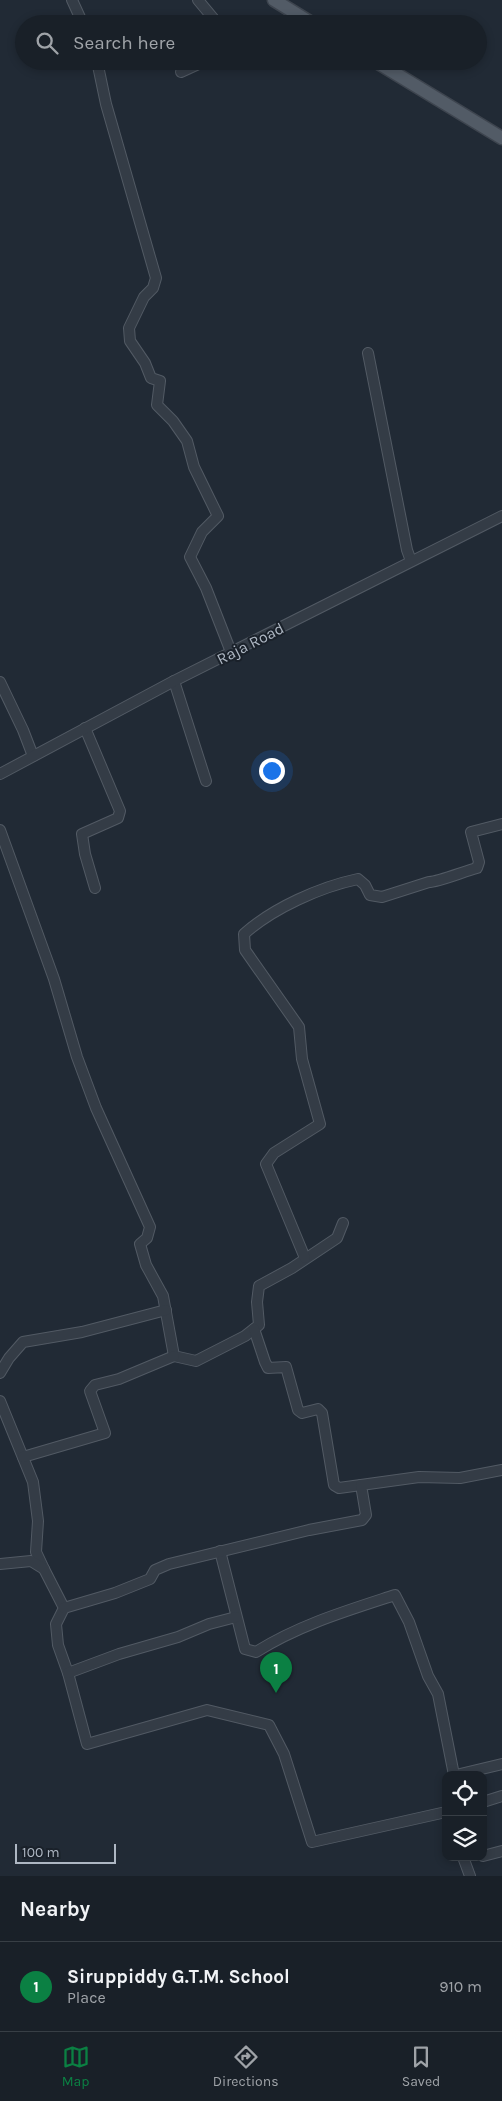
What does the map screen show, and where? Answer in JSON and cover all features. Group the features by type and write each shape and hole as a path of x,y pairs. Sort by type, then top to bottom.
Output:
{"main road":[{"path":"274,0 298,15"},
{"path":"390,70 502,138"}],"street":[{"path":"72,0 79,15"},
{"path":"198,0 210,15"},
{"path":"99,70 106,104 156,278 153,288 144,298 129,328 130,341 145,364 151,378 160,381 157,405 173,421 187,441 194,467 218,516 202,532 190,557 206,588 231,652"},
{"path":"181,72 185,70"},
{"path":"368,353 407,550 411,561"},
{"name":"Raja Road","path":"0,774 174,681 502,516"},
{"path":"174,681 206,782"},
{"path":"0,682 33,756"},
{"path":"85,728 120,811 118,818 82,834 85,854 96,888"},
{"path":"306,1258 266,1164 274,1153 320,1124 302,1059 299,1027 245,950 244,934 259,920 312,894 344,882 358,879 365,885 370,894 382,897 429,882 437,882 445,877 476,868 479,862 471,832 502,824"},
{"path":"0,830 54,979 77,1057 96,1108 150,1227 148,1238 140,1244 146,1265 163,1296 174,1356"},
{"path":"23,1457 105,1432 90,1391 95,1385 119,1379 174,1356 196,1361 246,1336 259,1326 257,1302 259,1286 292,1268 337,1238 343,1223"},
{"path":"0,1373 9,1358 23,1342 82,1332 166,1310"},
{"path":"254,1329 264,1362 268,1368 286,1367 298,1410 302,1413 318,1409 322,1413 334,1485 339,1488 419,1477 460,1478 502,1470"},
{"path":"0,1401 33,1482 38,1520 36,1552 64,1608"},
{"path":"361,1485 366,1515 362,1520 309,1530 169,1564 155,1570 150,1579 116,1593 64,1608 56,1624 58,1645 68,1673 87,1744 207,1710 269,1726 284,1754 312,1842 442,1813"},
{"path":"220,1551 245,1649 256,1652 282,1636 314,1622 394,1595 409,1622 428,1676 438,1694 454,1771"},
{"path":"0,1564 30,1561 44,1569"},
{"path":"68,1673 119,1654 178,1637 209,1624 236,1617"},
{"path":"472,1771 502,1764"},
{"path":"487,1801 502,1796"},
{"path":"487,1856 502,1851"},
{"path":"465,1861 470,1876"}],"place":[{"name":"Siruppiddy G.T.M. School","path":"276,1693"}]}
